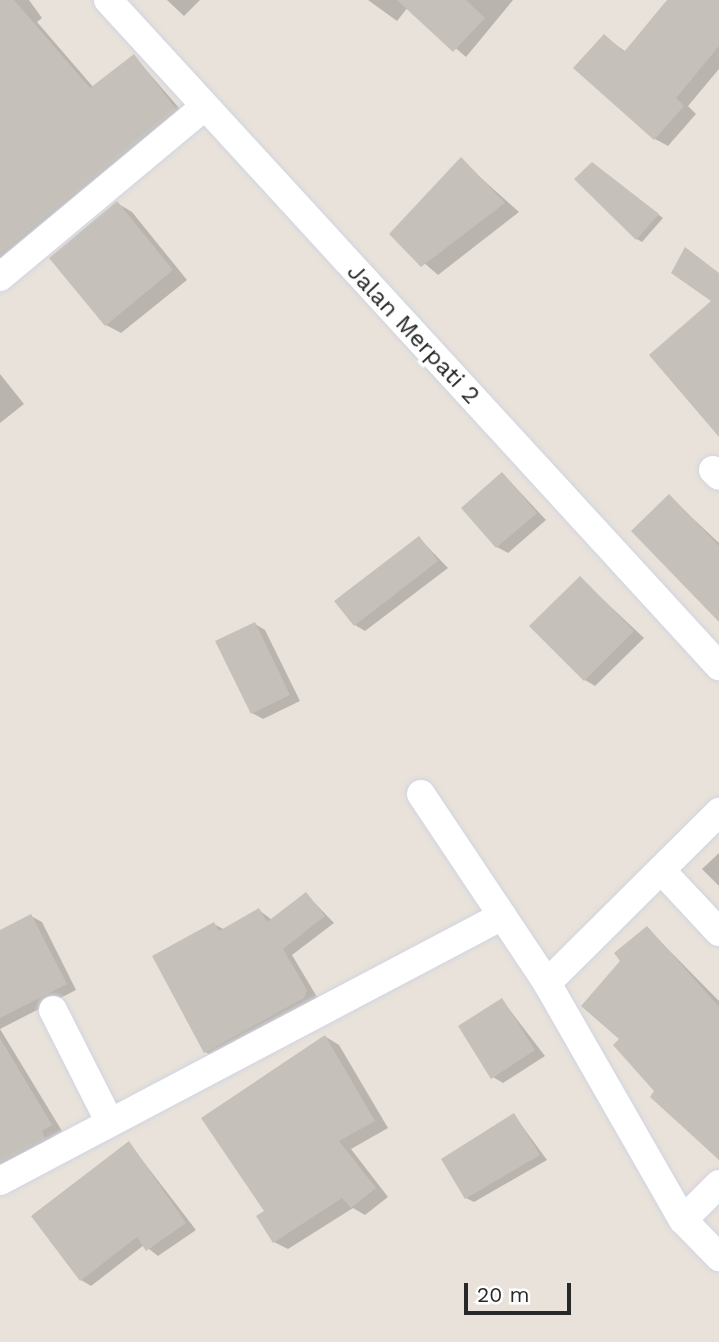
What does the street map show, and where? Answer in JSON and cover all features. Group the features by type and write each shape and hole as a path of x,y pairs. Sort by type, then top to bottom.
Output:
{"street":[{"name":"Jalan Merpati 2","path":"108,0 719,666"},
{"path":"0,277 204,107"},
{"path":"421,794 547,983 683,1220 719,1258"},
{"path":"547,983 719,812"},
{"path":"661,870 719,932"},
{"path":"0,1181 108,1119 502,916"},
{"path":"53,1010 108,1119"},
{"path":"683,1220 719,1184"}],"building":[{"path":"0,0 14,0 90,88 134,54 176,109 0,254"},
{"path":"397,0 466,0 485,18 453,52"},
{"path":"667,0 719,0 719,46 676,98 684,106 654,140 573,68 604,34 624,52"},
{"path":"461,157 505,203 421,267 389,234"},
{"path":"592,162 659,214 636,240 574,179"},
{"path":"117,201 173,270 105,326 49,258"},
{"path":"685,247 719,273 719,437 649,355 711,301 671,273"},
{"path":"502,472 537,513 496,548 461,508"},
{"path":"669,494 719,546 719,622 631,531"},
{"path":"419,536 438,561 354,626 334,601"},
{"path":"580,576 634,631 584,681 529,626"},
{"path":"255,622 290,695 251,714 215,641"},
{"path":"306,892 325,916 283,949 307,990 304,998 204,1053 152,956 214,922 219,931 259,908 267,922"},
{"path":"31,914 67,984 0,1018 0,930"},
{"path":"647,926 719,1007 719,1160 650,1097 654,1091 613,1045 619,1039 581,1006 620,961 614,953"},
{"path":"502,998 535,1050 491,1079 458,1026"},
{"path":"325,1035 375,1121 339,1141 376,1188 351,1208 342,1198 273,1243 256,1216 264,1211 201,1118"},
{"path":"0,1038 52,1125 42,1131 45,1138 0,1162"},
{"path":"514,1113 540,1155 465,1199 441,1159"},
{"path":"129,1141 186,1223 146,1251 137,1237 80,1281 31,1216"}]}
